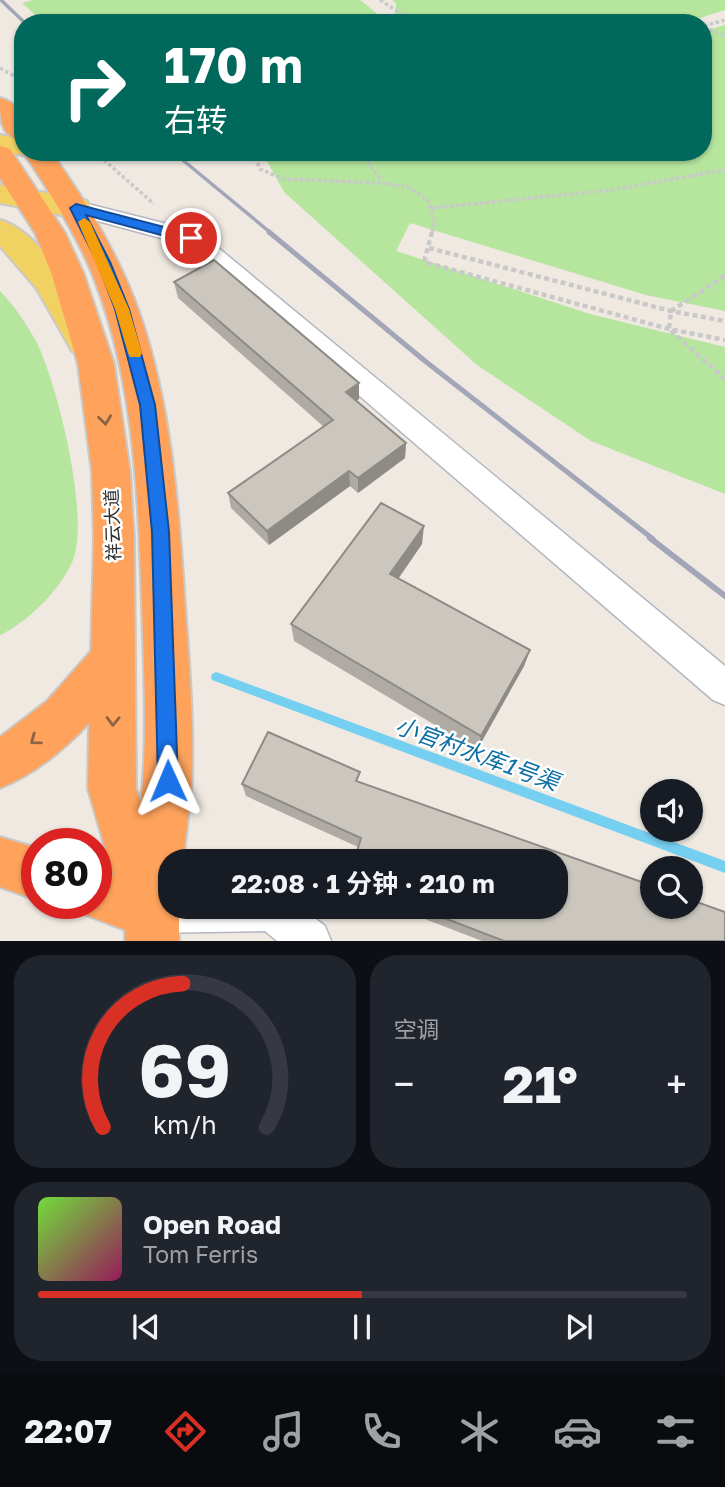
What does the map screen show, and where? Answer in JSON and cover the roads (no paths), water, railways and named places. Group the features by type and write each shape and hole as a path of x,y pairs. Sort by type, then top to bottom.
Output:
{"highway":[{"path":"0,106 14,123"},
{"name":"祥云大道","path":"0,155 16,197 50,233 67,272 96,364 111,472 114,655 112,789 151,927"},
{"path":"43,161 76,208 103,262 129,332 147,405 155,465 165,636 168,781 151,927 112,904"},
{"path":"0,764 64,717 81,700 114,655"},
{"path":"0,862 21,869"}],"main road":[{"path":"16,197 76,208"},
{"path":"0,230 33,262 53,287 96,364"}],"street":[{"path":"76,208 191,238 725,688"},
{"path":"151,927 272,911 310,941"}],"waterway":[{"name":"小官村水库1号渠","path":"216,677 725,867"}],"railway":[{"path":"1,0 16,14"},
{"path":"184,161 271,233"},
{"path":"269,232 425,361 653,539"},
{"path":"650,538 725,596"}]}
